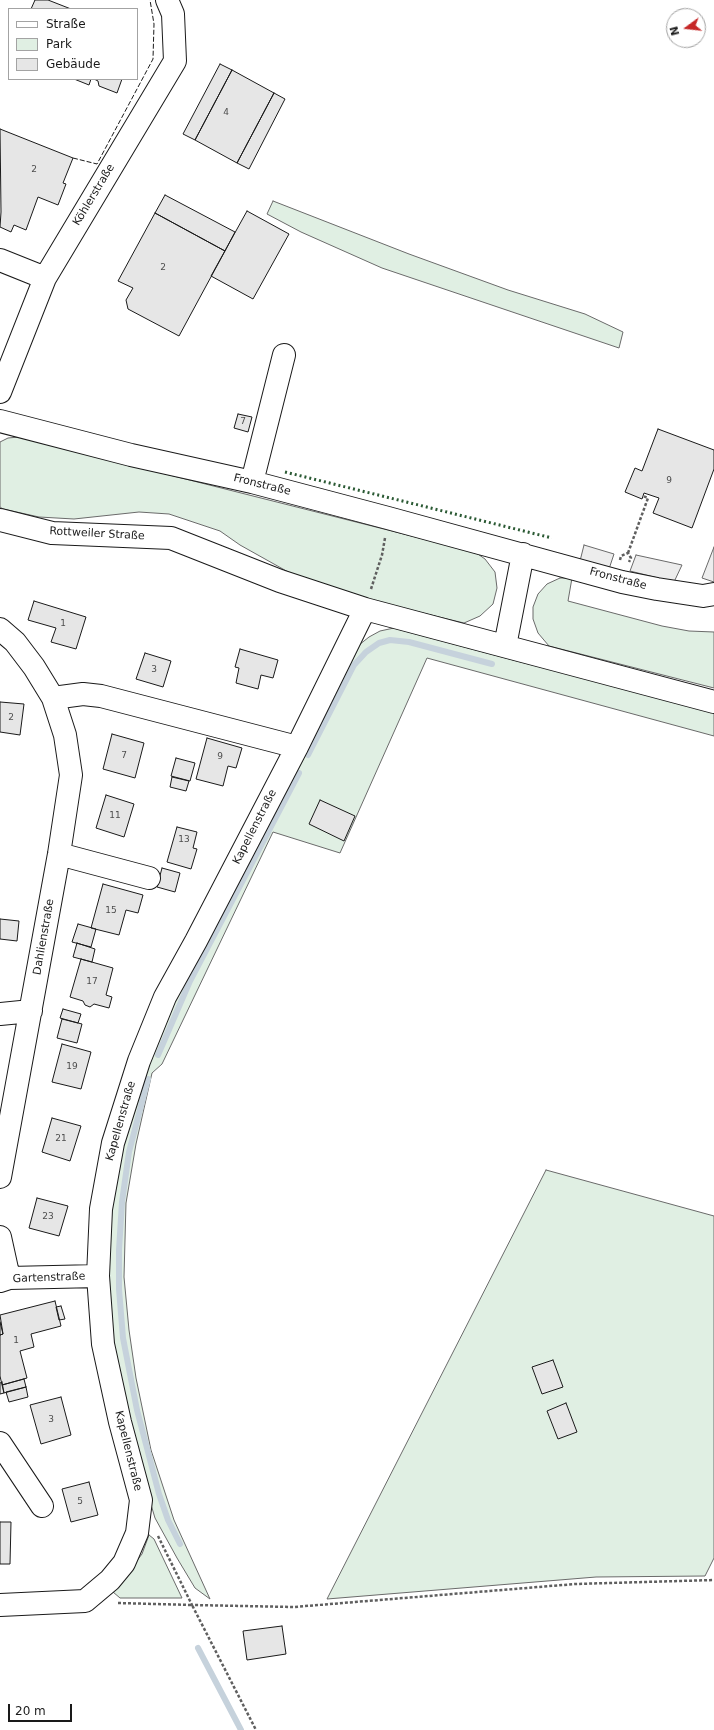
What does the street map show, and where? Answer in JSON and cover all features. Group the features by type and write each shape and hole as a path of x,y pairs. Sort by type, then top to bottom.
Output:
{"street":[{"name":"Köhlerstraße","path":"0,392 45,278 175,61 173,14 167,0"},
{"path":"0,260 45,278"},
{"path":"252,482 284,355"},
{"name":"Fronstraße","path":"0,421 131,455 252,482 523,554 622,582 703,596 714,594"},
{"name":"Rottweiler Straße","path":"0,520 52,534 171,538 280,581 364,609 714,702"},
{"path":"505,646 523,554"},
{"name":"Kapellenstraße","path":"85,1601 110,1580 124,1563 136,1533 141,1500 120,1422 104,1344 98,1276 101,1209 113,1143 139,1061 165,997 196,941 297,747 364,609"},
{"name":"Dahlienstraße","path":"0,629 15,642 34,667 53,698 65,735 71,775 59,854 0,1177"},
{"path":"53,698 83,694 101,696 297,747"},
{"path":"59,854 149,878"},
{"path":"0,1014 31,1011"},
{"path":"0,1237 4,1279"},
{"name":"Gartenstraße","path":"4,1279 98,1276"},
{"path":"0,1442 42,1506"},
{"path":"0,1605 85,1601"}],"path":[{"path":"628,553 648,498 643,496"},
{"path":"364,609 382,555 388,518"},
{"path":"158,1535 256,1730"},
{"path":"85,1601 294,1607 575,1584 714,1580"}],"green space":[{"path":"273,201 409,254 508,290 585,314 623,332 619,348 382,268 301,232 267,214"},
{"path":"19,437 475,552 485,559 495,572 497,588 493,604 480,616 464,623 356,597 290,573 240,545 220,531 169,514 139,512 74,519 39,517 3,509 0,507 0,442 8,438"},
{"path":"560,578 572,578 568,601 662,626 689,631 714,632 714,688 549,646 538,633 533,619 533,607 538,594 547,584"},
{"path":"394,628 714,711 714,736 427,658 340,853 273,832 162,1064 152,1073 136,1144 126,1203 124,1277 129,1330 136,1378 151,1450 174,1520 210,1599 195,1588 155,1518 130,1435 116,1362 108,1289 109,1231 115,1178 145,1058 354,649 369,637 380,631"},
{"path":"546,1170 714,1216 714,1558 705,1576 596,1577 327,1599"},
{"path":"149,1535 154,1539 182,1598 120,1598 113,1592 142,1554"}],"shaded area":[{"path":"584,545 614,554 609,569 580,561"},
{"path":"714,547 714,582 702,578"},
{"path":"636,555 682,565 674,582 630,571"}],"building":[{"path":"35,0 48,0 68,8 31,8"},
{"path":"220,64 232,70 195,140 183,134"},
{"path":"232,70 274,93 237,163 195,140"},
{"path":"76,80 91,80 89,85"},
{"path":"96,80 122,80 117,93 99,86 98,81"},
{"path":"274,93 285,99 249,169 237,163"},
{"path":"0,129 73,158 63,183 66,184 58,205 38,197 26,230 14,225 11,232 0,227"},
{"path":"165,195 235,232 225,251 155,213"},
{"path":"247,211 289,234 253,299 211,276"},
{"path":"155,213 225,251 179,336 128,309 126,300 133,288 118,281"},
{"path":"238,414 252,417 248,432 234,428"},
{"path":"658,429 714,450 714,469 692,528 653,513 659,498 644,493 642,499 625,492 635,468 642,471"},
{"path":"34,601 86,617 76,649 51,642 56,628 28,620"},
{"path":"240,649 278,660 273,678 261,675 258,689 236,683 239,668 235,667"},
{"path":"145,653 171,661 163,687 136,679"},
{"path":"0,702 24,704 20,735 0,732"},
{"path":"112,734 144,743 135,778 103,769"},
{"path":"207,738 242,748 236,768 228,766 223,786 196,779"},
{"path":"176,758 195,763 190,781 171,776"},
{"path":"172,777 189,781 186,791 170,787"},
{"path":"106,795 134,804 124,837 96,828"},
{"path":"320,800 355,816 344,841 309,824"},
{"path":"177,827 197,832 193,848 197,849 191,869 167,862"},
{"path":"162,868 180,873 175,892 157,887"},
{"path":"103,884 143,895 138,913 126,910 119,935 91,928"},
{"path":"0,919 19,921 17,941 0,939"},
{"path":"78,924 96,929 91,947 72,942"},
{"path":"77,943 95,949 92,962 73,957"},
{"path":"81,959 113,968 106,995 112,997 109,1008 94,1004 90,1007 85,1005 83,1001 70,997"},
{"path":"63,1009 81,1014 78,1023 60,1018"},
{"path":"62,1019 82,1024 77,1043 57,1038"},
{"path":"62,1044 91,1052 81,1089 52,1082"},
{"path":"52,1118 81,1126 70,1161 42,1152"},
{"path":"37,1198 68,1206 59,1236 29,1228"},
{"path":"55,1301 61,1326 31,1334 34,1347 20,1351 27,1378 2,1385 0,1376 0,1335 3,1334 0,1315"},
{"path":"61,1306 65,1319 59,1320 56,1307"},
{"path":"0,1322 3,1334 0,1335"},
{"path":"553,1360 563,1387 542,1394 532,1367"},
{"path":"24,1379 26,1387 4,1393 2,1385"},
{"path":"2,1382 4,1393 0,1394 0,1383"},
{"path":"26,1387 28,1397 9,1402 6,1392"},
{"path":"61,1397 71,1435 41,1444 30,1405"},
{"path":"566,1403 577,1432 558,1439 547,1411"},
{"path":"89,1482 98,1515 71,1522 62,1489"},
{"path":"0,1522 11,1522 10,1564 0,1564"},
{"path":"282,1626 286,1654 247,1660 243,1631"}],"waterway":[{"path":"308,755 354,665 366,652 379,643 390,640 409,642 492,664"},
{"path":"158,1055 190,981 299,773"},
{"path":"148,1079 129,1152 122,1202 119,1250 119,1289 123,1338 137,1410 159,1494 168,1520 180,1544"},
{"path":"198,1648 241,1730"}],"hedge":[{"path":"285,472 552,538"}],"fence":[{"path":"73,158 97,164 153,59 154,24 150,0"}]}
